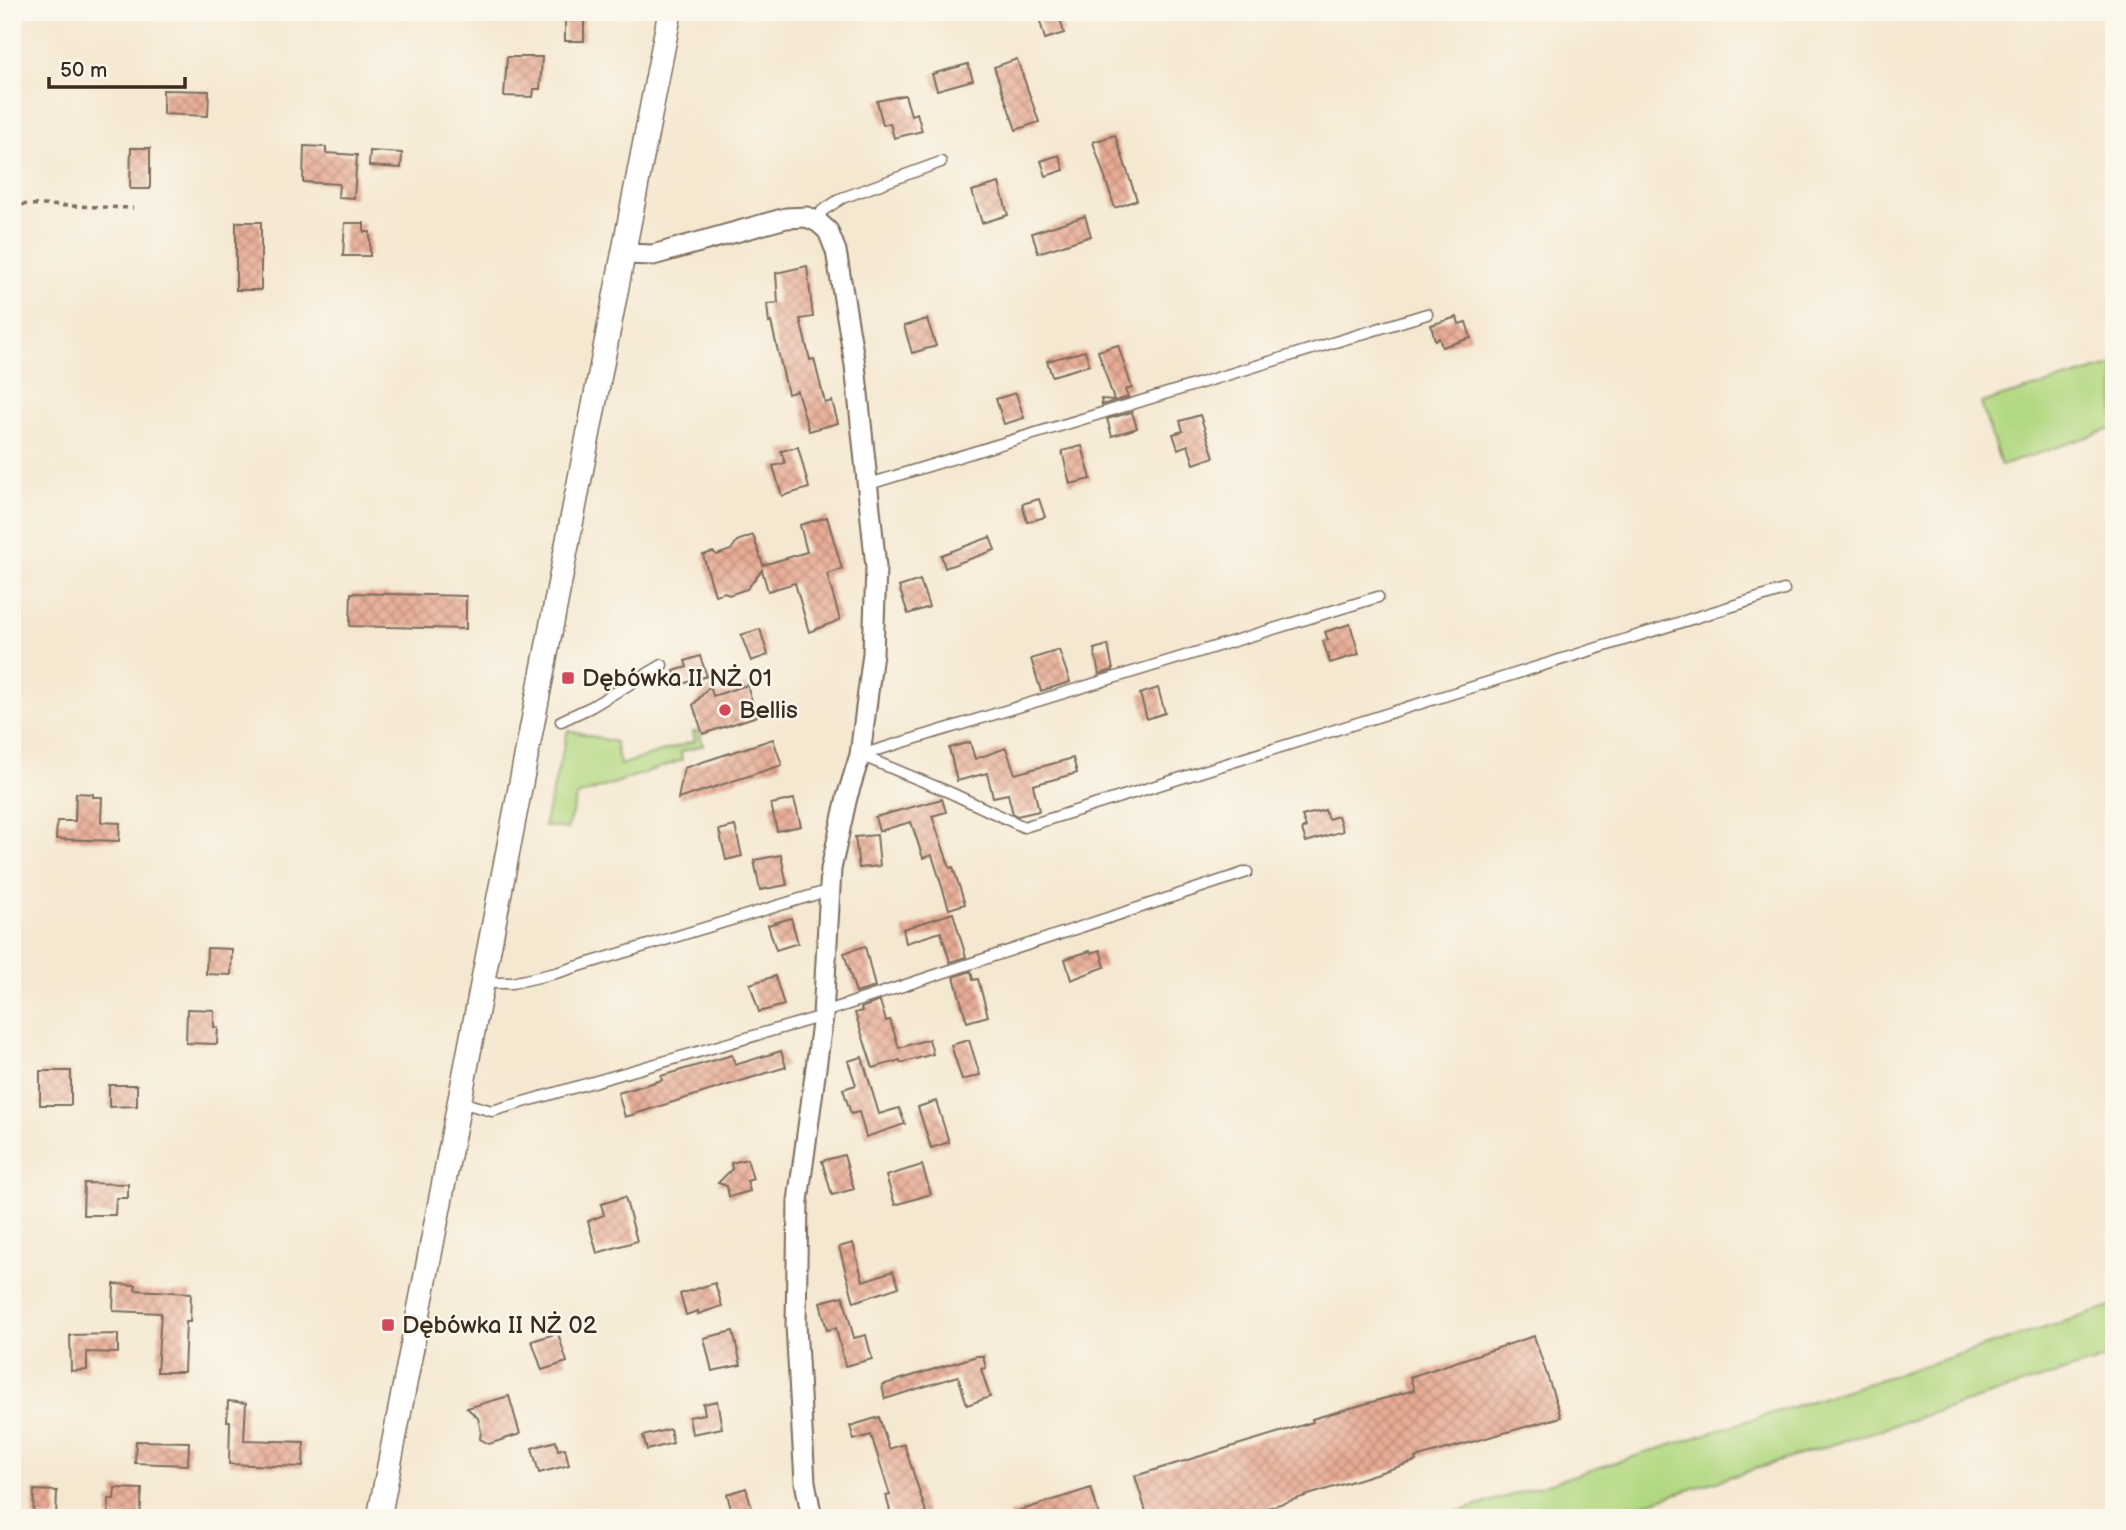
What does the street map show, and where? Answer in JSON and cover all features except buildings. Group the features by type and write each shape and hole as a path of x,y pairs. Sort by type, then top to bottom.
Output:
{"street":[{"path":"379,1518 670,12"},
{"path":"624,254 653,255 786,218 807,217 828,231 836,251 844,289 869,484 876,567 873,653 860,755 831,869 823,1014 798,1201 796,1325 805,1482 812,1518"}],"lane":[{"path":"818,222 822,211 842,198 940,162"},
{"path":"869,484 1427,314"},
{"path":"860,755 1024,827 1784,590"},
{"path":"860,755 1378,597"},
{"path":"561,721 591,707 662,665"},
{"path":"460,1102 492,1111 823,1014 1247,872"},
{"path":"483,982 512,983 556,973 830,890"}],"path":[{"path":"12,204 133,208"}],"green space":[{"path":"2114,365 2114,428 2001,466 1981,403"},
{"path":"568,730 615,742 620,765 695,741 693,732 699,731 703,745 681,752 682,760 577,796 567,829 544,826"},
{"path":"2114,1306 2114,1356 1599,1518 1438,1518"}],"place":[{"name":"Dębówka II NŻ 01","path":"568,678"},
{"name":"Bellis","path":"725,710"},
{"name":"Dębówka II NŻ 02","path":"388,1325"}]}
